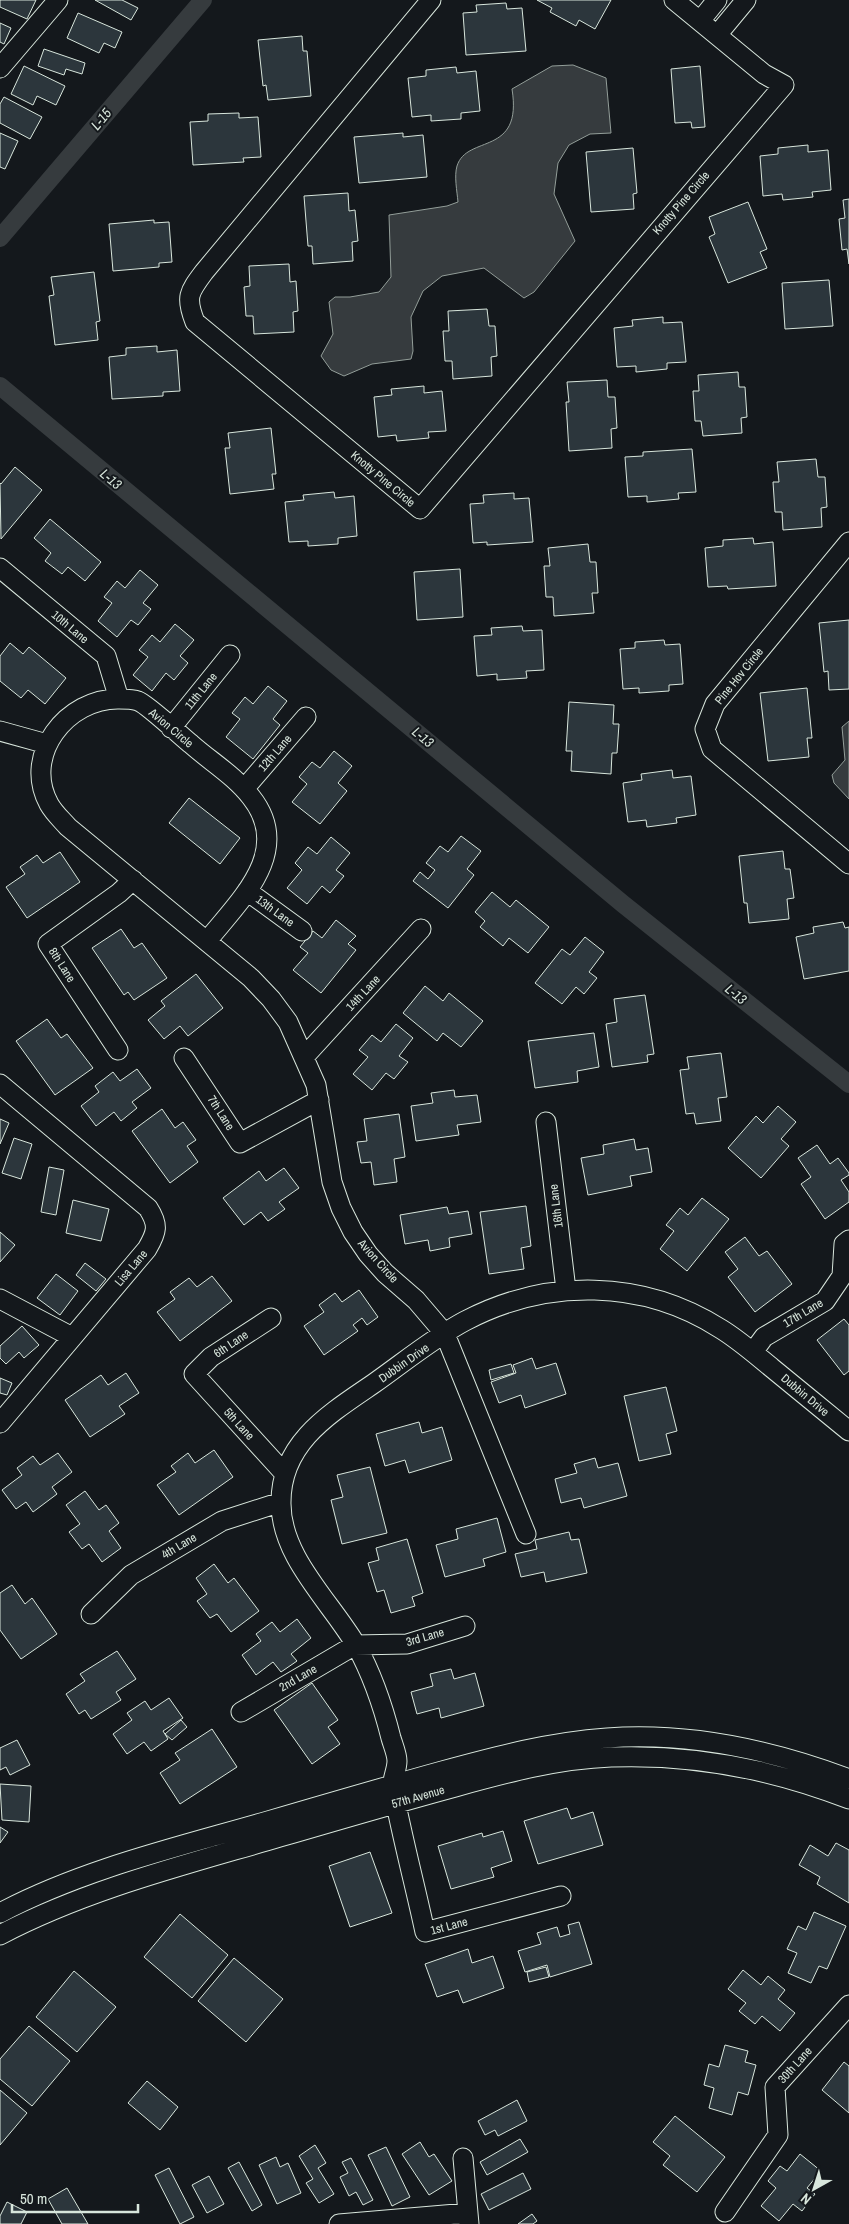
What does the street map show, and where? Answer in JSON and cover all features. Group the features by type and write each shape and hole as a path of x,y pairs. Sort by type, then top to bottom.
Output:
{"street":[{"path":"0,68 58,0"},
{"name":"Knotty Pine Circle","path":"431,0 204,272 193,287 188,304 195,322 420,509 784,85 764,74 674,0"},
{"path":"700,21 717,0"},
{"path":"716,35 746,0"},
{"name":"Pine Hov Circle","path":"849,542 715,704 705,729 712,749 849,864"},
{"name":"10th Lane","path":"0,568 106,656 119,699"},
{"name":"11th Lane","path":"171,728 230,654"},
{"name":"Avion Circle","path":"207,941 261,871 266,846 263,820 252,797 139,701 119,699 94,704 76,712 60,724 46,744 42,756 41,780 48,803 55,814 68,826 251,978 288,1022 316,1086 320,1100 332,1182 341,1208 353,1232 368,1254 385,1273 416,1300 445,1334 526,1534"},
{"name":"12th Lane","path":"244,789 306,717"},
{"path":"0,731 46,744"},
{"name":"8th Lane","path":"118,1050 48,944 119,893 133,880"},
{"name":"13th Lane","path":"247,891 302,931"},
{"name":"14th Lane","path":"304,1057 421,928"},
{"name":"7th Lane","path":"184,1058 240,1143 320,1100"},
{"name":"Lisa Lane","path":"0,1084 148,1208 155,1219 156,1229 147,1250 0,1423"},
{"name":"16th Lane","path":"546,1122 566,1290"},
{"name":"17th Lane","path":"753,1352 764,1337 825,1301 842,1276 844,1244 849,1240"},
{"name":"Dubbin Drive","path":"392,1785 397,1759 385,1714 372,1678 355,1645 293,1552 284,1529 281,1502 284,1474 298,1444 315,1426 464,1322 506,1303 540,1294 591,1289 626,1292 660,1300 704,1318 724,1330 753,1352 849,1432"},
{"path":"0,1300 72,1337"},
{"name":"6th Lane","path":"194,1374 211,1357 271,1318"},
{"name":"5th Lane","path":"194,1374 284,1474"},
{"name":"4th Lane","path":"91,1614 131,1575 222,1521 281,1502"},
{"name":"3rd Lane","path":"355,1645 407,1644 465,1626"},
{"name":"2nd Lane","path":"241,1712 355,1645"},
{"name":"57th Avenue","path":"0,1913 20,1902 115,1866 517,1750 562,1742 609,1738 666,1737 724,1743 811,1764 849,1779"},
{"name":"57th Avenue","path":"0,1934 29,1920 121,1884 396,1803 521,1769 566,1761 610,1757 666,1756 721,1762 765,1771 849,1799"},
{"name":"1st Lane","path":"392,1785 425,1932 562,1896"},
{"name":"30th Lane","path":"725,2212 778,2134 775,2086 849,2005"},
{"path":"339,2224 469,2219 463,2158"}],"shaded area":[{"path":"573,65 606,78 611,133 590,134 569,145 558,163 554,194 575,241 534,292 524,298 484,268 442,276 423,291 411,317 413,351 411,359 372,364 344,376 331,370 321,356 333,334 329,302 335,297 350,297 379,292 391,277 389,215 447,206 458,202 457,166 463,156 471,150 502,135 509,125 513,111 512,89 552,66"},
{"path":"849,721 849,799 834,783 832,775 845,760 842,727"}],"building":[{"path":"0,0 36,0 27,19 0,7"},
{"path":"95,0 122,0 138,8 131,20"},
{"path":"537,0 611,0 595,29 579,20 576,26 550,12 552,8"},
{"path":"506,3 507,9 522,8 526,51 466,55 463,13 477,12 476,5"},
{"path":"78,13 122,32 115,48 104,43 99,53 67,38"},
{"path":"0,23 11,28 4,44 0,42"},
{"path":"302,36 303,51 307,51 311,96 268,100 266,85 263,86 258,40"},
{"path":"44,49 85,63 82,74 66,69 64,75 38,66"},
{"path":"24,66 65,86 56,105 37,96 33,105 11,94"},
{"path":"700,66 705,127 692,128 691,122 675,123 671,69"},
{"path":"456,67 457,73 476,71 480,111 461,113 461,119 431,121 431,115 412,117 408,78 426,76 426,70"},
{"path":"4,97 42,117 30,139 0,123 0,104"},
{"path":"239,113 239,118 258,117 261,157 243,158 244,162 193,165 190,122 208,121 208,114"},
{"path":"0,133 18,141 5,169 0,167"},
{"path":"403,133 403,137 423,135 427,177 359,183 354,137"},
{"path":"808,145 808,152 828,150 831,190 812,192 813,197 783,200 782,194 763,196 760,156 778,154 778,148"},
{"path":"633,148 637,193 633,194 634,209 591,212 586,152"},
{"path":"348,193 349,211 355,210 358,241 352,242 353,261 313,264 312,246 308,246 304,196"},
{"path":"849,199 849,264 847,249 842,250 839,219 845,218 843,200"},
{"path":"748,202 767,249 760,252 767,268 728,283 709,237 715,234 709,217"},
{"path":"154,220 154,223 169,222 172,262 159,263 159,267 113,271 109,224"},
{"path":"289,264 290,282 296,281 298,311 293,312 294,332 254,334 253,316 246,316 244,287 250,286 249,266"},
{"path":"94,272 100,321 96,322 98,340 55,345 49,296 54,295 51,277"},
{"path":"829,280 833,326 785,329 782,283"},
{"path":"487,309 489,326 495,326 497,356 491,357 492,376 453,379 452,361 445,361 443,331 449,331 448,311"},
{"path":"663,317 663,323 682,322 686,362 667,363 667,369 636,372 636,366 617,367 614,328 633,326 632,320"},
{"path":"157,346 157,352 177,350 180,391 163,392 163,396 112,399 109,357 126,355 126,348"},
{"path":"738,372 739,387 745,387 747,417 741,418 742,433 703,436 701,421 695,421 693,391 699,391 698,375"},
{"path":"607,380 608,397 615,397 617,428 611,429 612,448 569,451 566,402 569,402 567,382"},
{"path":"424,386 424,393 442,391 446,431 428,432 429,438 397,441 396,435 378,437 374,397 392,395 391,389"},
{"path":"271,428 276,474 272,474 274,489 230,494 225,448 230,448 228,433"},
{"path":"692,449 696,492 678,493 679,499 647,502 647,496 628,497 625,457 643,456 643,452"},
{"path":"816,459 818,477 825,477 827,507 821,508 822,527 783,530 782,512 775,512 773,482 779,482 777,462"},
{"path":"15,467 42,490 1,539 0,483"},
{"path":"334,492 335,498 354,496 357,536 338,538 338,544 308,546 308,541 289,542 285,502 304,500 303,495"},
{"path":"514,493 514,499 529,498 533,542 487,545 487,542 473,543 470,504 484,503 483,495"},
{"path":"50,519 101,562 85,581 68,567 62,574 45,561 51,553 34,538"},
{"path":"753,538 754,544 773,542 776,586 728,589 727,586 708,587 705,548 723,546 723,540"},
{"path":"588,544 590,562 596,562 598,593 592,593 594,613 554,616 553,597 546,597 544,566 550,566 548,548"},
{"path":"460,569 463,617 417,620 414,572"},
{"path":"140,570 158,585 143,603 151,609 138,625 131,620 117,637 98,621 112,603 104,597 117,581 125,588"},
{"path":"849,620 849,689 829,690 828,671 824,672 819,623"},
{"path":"175,624 194,640 180,656 188,663 174,680 166,673 152,691 133,675 148,657 139,650 152,635 160,642"},
{"path":"522,626 523,631 542,630 544,670 526,671 527,678 497,680 497,674 477,676 474,636 492,635 491,628"},
{"path":"664,640 665,645 680,644 683,684 669,685 669,691 639,693 639,688 623,689 620,649 635,648 635,642"},
{"path":"10,643 23,654 29,647 66,678 45,704 28,690 21,698 0,681 0,656"},
{"path":"268,686 287,701 273,719 280,725 253,759 226,737 240,719 232,713 245,697 253,704"},
{"path":"807,688 812,738 807,738 809,757 768,761 760,693"},
{"path":"569,702 614,705 613,724 619,724 617,753 612,753 611,774 571,771 572,751 566,751"},
{"path":"334,751 352,766 338,783 347,791 320,824 292,802 307,784 299,777 312,762 320,768"},
{"path":"672,770 673,778 691,776 696,815 676,818 677,823 647,827 646,820 628,822 623,783 642,780 641,774"},
{"path":"189,798 240,838 220,864 169,823"},
{"path":"461,836 481,851 467,869 474,875 448,908 413,881 420,872 428,879 435,870 426,863 440,846 448,852"},
{"path":"331,837 350,853 336,870 344,876 330,893 322,886 307,904 287,888 302,870 295,863 308,847 317,854"},
{"path":"783,851 785,869 790,869 794,898 787,899 789,919 749,923 747,903 744,903 739,856"},
{"path":"60,852 80,882 27,918 6,887 25,874 20,867 37,855 43,863"},
{"path":"492,892 510,907 516,900 549,927 528,953 509,938 503,946 480,927 485,921 475,912"},
{"path":"336,920 356,936 348,944 356,950 321,993 293,970 308,953 300,947 313,931 322,938"},
{"path":"843,922 845,928 849,927 849,971 804,979 796,937 814,933 813,927"},
{"path":"121,929 134,948 142,943 167,978 134,1000 128,992 124,995 92,948"},
{"path":"585,937 604,952 589,972 597,978 584,994 576,987 562,1004 535,983 562,949 570,955"},
{"path":"196,974 223,1008 188,1036 180,1026 164,1039 148,1020 165,1006 161,1001"},
{"path":"425,986 443,1001 449,993 483,1021 461,1047 443,1033 437,1041 403,1013"},
{"path":"645,995 654,1054 647,1055 648,1062 612,1067 606,1024 617,1022 614,999"},
{"path":"47,1019 61,1038 67,1034 93,1068 55,1095 16,1041"},
{"path":"396,1024 413,1038 399,1056 408,1062 394,1079 386,1073 372,1090 353,1074 368,1057 359,1050 372,1035 381,1042"},
{"path":"594,1033 599,1067 577,1071 578,1082 535,1088 528,1041"},
{"path":"721,1053 727,1097 718,1098 721,1121 696,1124 694,1113 686,1114 680,1070 689,1069 687,1057"},
{"path":"137,1069 151,1088 132,1102 137,1108 121,1121 114,1112 96,1126 81,1106 99,1092 95,1086 113,1072 120,1081"},
{"path":"454,1090 455,1097 477,1095 481,1122 457,1125 459,1135 416,1141 411,1106 433,1103 431,1093"},
{"path":"778,1106 796,1122 781,1139 789,1146 761,1178 728,1148 756,1116 763,1123"},
{"path":"162,1109 175,1128 183,1122 196,1140 187,1146 198,1162 170,1183 132,1131"},
{"path":"399,1114 405,1157 394,1159 397,1182 374,1185 371,1162 361,1163 357,1142 367,1141 364,1119"},
{"path":"0,1119 9,1123 0,1144"},
{"path":"14,1138 32,1144 21,1179 2,1173"},
{"path":"634,1139 636,1150 648,1148 652,1172 630,1176 632,1186 588,1195 581,1158 604,1154 603,1145"},
{"path":"817,1145 830,1164 838,1158 849,1173 849,1175 841,1180 849,1192 849,1202 825,1219 801,1184 811,1177 798,1158"},
{"path":"49,1167 64,1170 56,1215 41,1212"},
{"path":"284,1168 299,1188 279,1202 285,1209 268,1221 261,1212 244,1225 223,1198 259,1171 266,1181"},
{"path":"702,1198 729,1219 687,1271 660,1249 674,1231 666,1225 680,1208 688,1215"},
{"path":"73,1200 109,1209 101,1241 66,1233"},
{"path":"526,1206 531,1246 521,1248 524,1269 489,1274 480,1212"},
{"path":"447,1207 449,1214 468,1211 472,1234 449,1238 450,1247 430,1251 428,1240 405,1244 400,1215"},
{"path":"0,1232 15,1245 0,1262"},
{"path":"745,1237 759,1256 767,1251 792,1284 755,1312 728,1277 738,1269 725,1252"},
{"path":"85,1263 106,1279 96,1291 76,1275"},
{"path":"56,1274 78,1291 60,1315 37,1298"},
{"path":"212,1276 232,1301 180,1341 157,1312 175,1299 170,1292 189,1278 197,1287"},
{"path":"359,1290 378,1317 367,1325 362,1318 353,1325 358,1331 324,1355 304,1326 324,1312 319,1305 335,1293 342,1302"},
{"path":"844,1319 849,1325 849,1371 844,1375 817,1340"},
{"path":"22,1326 39,1345 24,1358 19,1352 6,1364 0,1358 0,1346"},
{"path":"532,1358 536,1369 556,1363 566,1394 525,1408 521,1395 499,1403 491,1382 516,1373 513,1365"},
{"path":"511,1364 514,1373 491,1380 489,1370"},
{"path":"126,1373 139,1393 119,1406 125,1414 90,1437 65,1400 101,1375 108,1385"},
{"path":"0,1378 12,1383 7,1395 0,1393"},
{"path":"666,1387 677,1431 666,1434 671,1454 639,1461 624,1396"},
{"path":"419,1422 422,1433 442,1427 452,1460 409,1473 405,1460 385,1466 376,1434"},
{"path":"214,1450 233,1477 179,1515 157,1485 176,1472 171,1466 188,1453 195,1463"},
{"path":"58,1453 72,1472 52,1487 57,1494 33,1512 26,1502 16,1509 2,1490 22,1475 17,1468 33,1456 40,1465"},
{"path":"595,1458 598,1468 618,1463 627,1496 584,1508 581,1498 561,1503 555,1479 577,1473 574,1464"},
{"path":"370,1467 387,1533 342,1544 331,1500 343,1497 337,1475"},
{"path":"85,1491 99,1510 106,1505 119,1523 109,1531 121,1548 102,1562 89,1544 82,1549 69,1532 80,1524 66,1505"},
{"path":"497,1518 506,1552 483,1559 485,1566 445,1577 436,1545 458,1539 456,1529"},
{"path":"569,1532 571,1540 579,1539 587,1573 546,1582 544,1572 521,1577 515,1554 537,1549 535,1540"},
{"path":"407,1539 423,1593 412,1597 415,1606 391,1613 384,1590 377,1592 368,1563 379,1560 376,1548"},
{"path":"214,1564 228,1583 234,1578 259,1611 231,1632 217,1614 210,1618 197,1601 207,1594 196,1578"},
{"path":"12,1585 25,1604 32,1598 57,1634 21,1659 0,1630 0,1593"},
{"path":"297,1619 311,1638 291,1654 297,1661 281,1672 273,1662 256,1675 242,1655 261,1641 256,1634 272,1622 280,1632"},
{"path":"117,1651 136,1679 116,1692 121,1700 91,1719 85,1710 79,1714 66,1694 85,1681 80,1674"},
{"path":"451,1669 454,1679 475,1673 484,1706 441,1718 439,1708 417,1714 411,1692 433,1686 430,1674"},
{"path":"312,1683 338,1720 328,1727 340,1744 312,1764 274,1710"},
{"path":"169,1698 183,1718 163,1731 168,1739 151,1751 144,1742 127,1754 113,1734 132,1720 127,1713 145,1701 151,1710"},
{"path":"181,1720 187,1727 172,1740 165,1734"},
{"path":"212,1729 237,1767 180,1804 160,1773 180,1760 175,1753"},
{"path":"17,1740 30,1765 10,1775 6,1767 0,1770 0,1748"},
{"path":"0,1784 31,1786 29,1822 2,1820"},
{"path":"567,1808 571,1819 593,1812 603,1845 538,1864 524,1821"},
{"path":"0,1827 8,1832 0,1843"},
{"path":"503,1831 512,1861 491,1868 494,1877 451,1889 438,1846 482,1833 483,1837"},
{"path":"836,1843 849,1850 849,1903 817,1884 820,1877 799,1865 810,1845 828,1856"},
{"path":"370,1852 392,1913 350,1927 329,1866"},
{"path":"814,1912 846,1926 827,1969 819,1966 811,1983 788,1973 797,1953 787,1949 798,1926 806,1930"},
{"path":"180,1914 228,1955 192,1998 144,1957"},
{"path":"579,1922 592,1964 550,1977 547,1965 525,1972 518,1951 541,1944 537,1933 557,1927 560,1937 570,1934 568,1925"},
{"path":"468,1949 472,1963 493,1956 504,1988 463,2003 458,1990 437,1997 425,1964"},
{"path":"234,1958 283,1999 246,2042 198,2001"},
{"path":"546,1967 549,1977 529,1982 527,1972"},
{"path":"743,1970 761,1985 768,1976 785,1990 778,1999 795,2013 780,2031 762,2016 755,2024 739,2011 746,2003 728,1989"},
{"path":"74,1971 116,2007 77,2052 36,2017"},
{"path":"29,2026 70,2061 32,2106 0,2079 0,2059"},
{"path":"725,2045 748,2051 745,2062 756,2065 748,2095 738,2092 732,2115 709,2108 714,2088 704,2085 709,2064 719,2067"},
{"path":"844,2062 849,2066 849,2113 822,2090"},
{"path":"147,2081 178,2107 160,2130 128,2103"},
{"path":"0,2090 27,2113 0,2145"},
{"path":"517,2100 527,2121 498,2136 495,2130 485,2135 478,2121"},
{"path":"675,2116 725,2157 697,2192 663,2165 670,2156 653,2142"},
{"path":"520,2139 528,2152 487,2175 480,2162"},
{"path":"420,2142 429,2157 434,2154 452,2181 429,2195 402,2154"},
{"path":"315,2145 326,2163 318,2168 334,2194 319,2203 306,2183 313,2179 299,2156"},
{"path":"386,2147 410,2197 392,2206 368,2155"},
{"path":"800,2154 821,2171 807,2188 815,2194 802,2211 793,2204 779,2221 761,2206 776,2188 768,2181 780,2166 787,2171"},
{"path":"276,2157 280,2167 288,2163 301,2193 277,2204 259,2165"},
{"path":"351,2158 373,2200 363,2205 356,2192 349,2196 340,2177 348,2173 342,2162"},
{"path":"239,2162 262,2205 252,2211 228,2168"},
{"path":"169,2168 194,2217 180,2224 155,2175"},
{"path":"523,2173 531,2189 489,2210 481,2194"},
{"path":"209,2176 224,2204 207,2213 192,2185"},
{"path":"67,2188 88,2224 62,2224 48,2199"},
{"path":"7,2202 27,2212 21,2224 0,2224 0,2216"},
{"path":"532,2214 537,2221 533,2224 518,2224"}],"waterway":[{"name":"L-15","path":"0,238 203,0"},
{"name":"L-13","path":"0,386 623,904 849,1084"}]}
